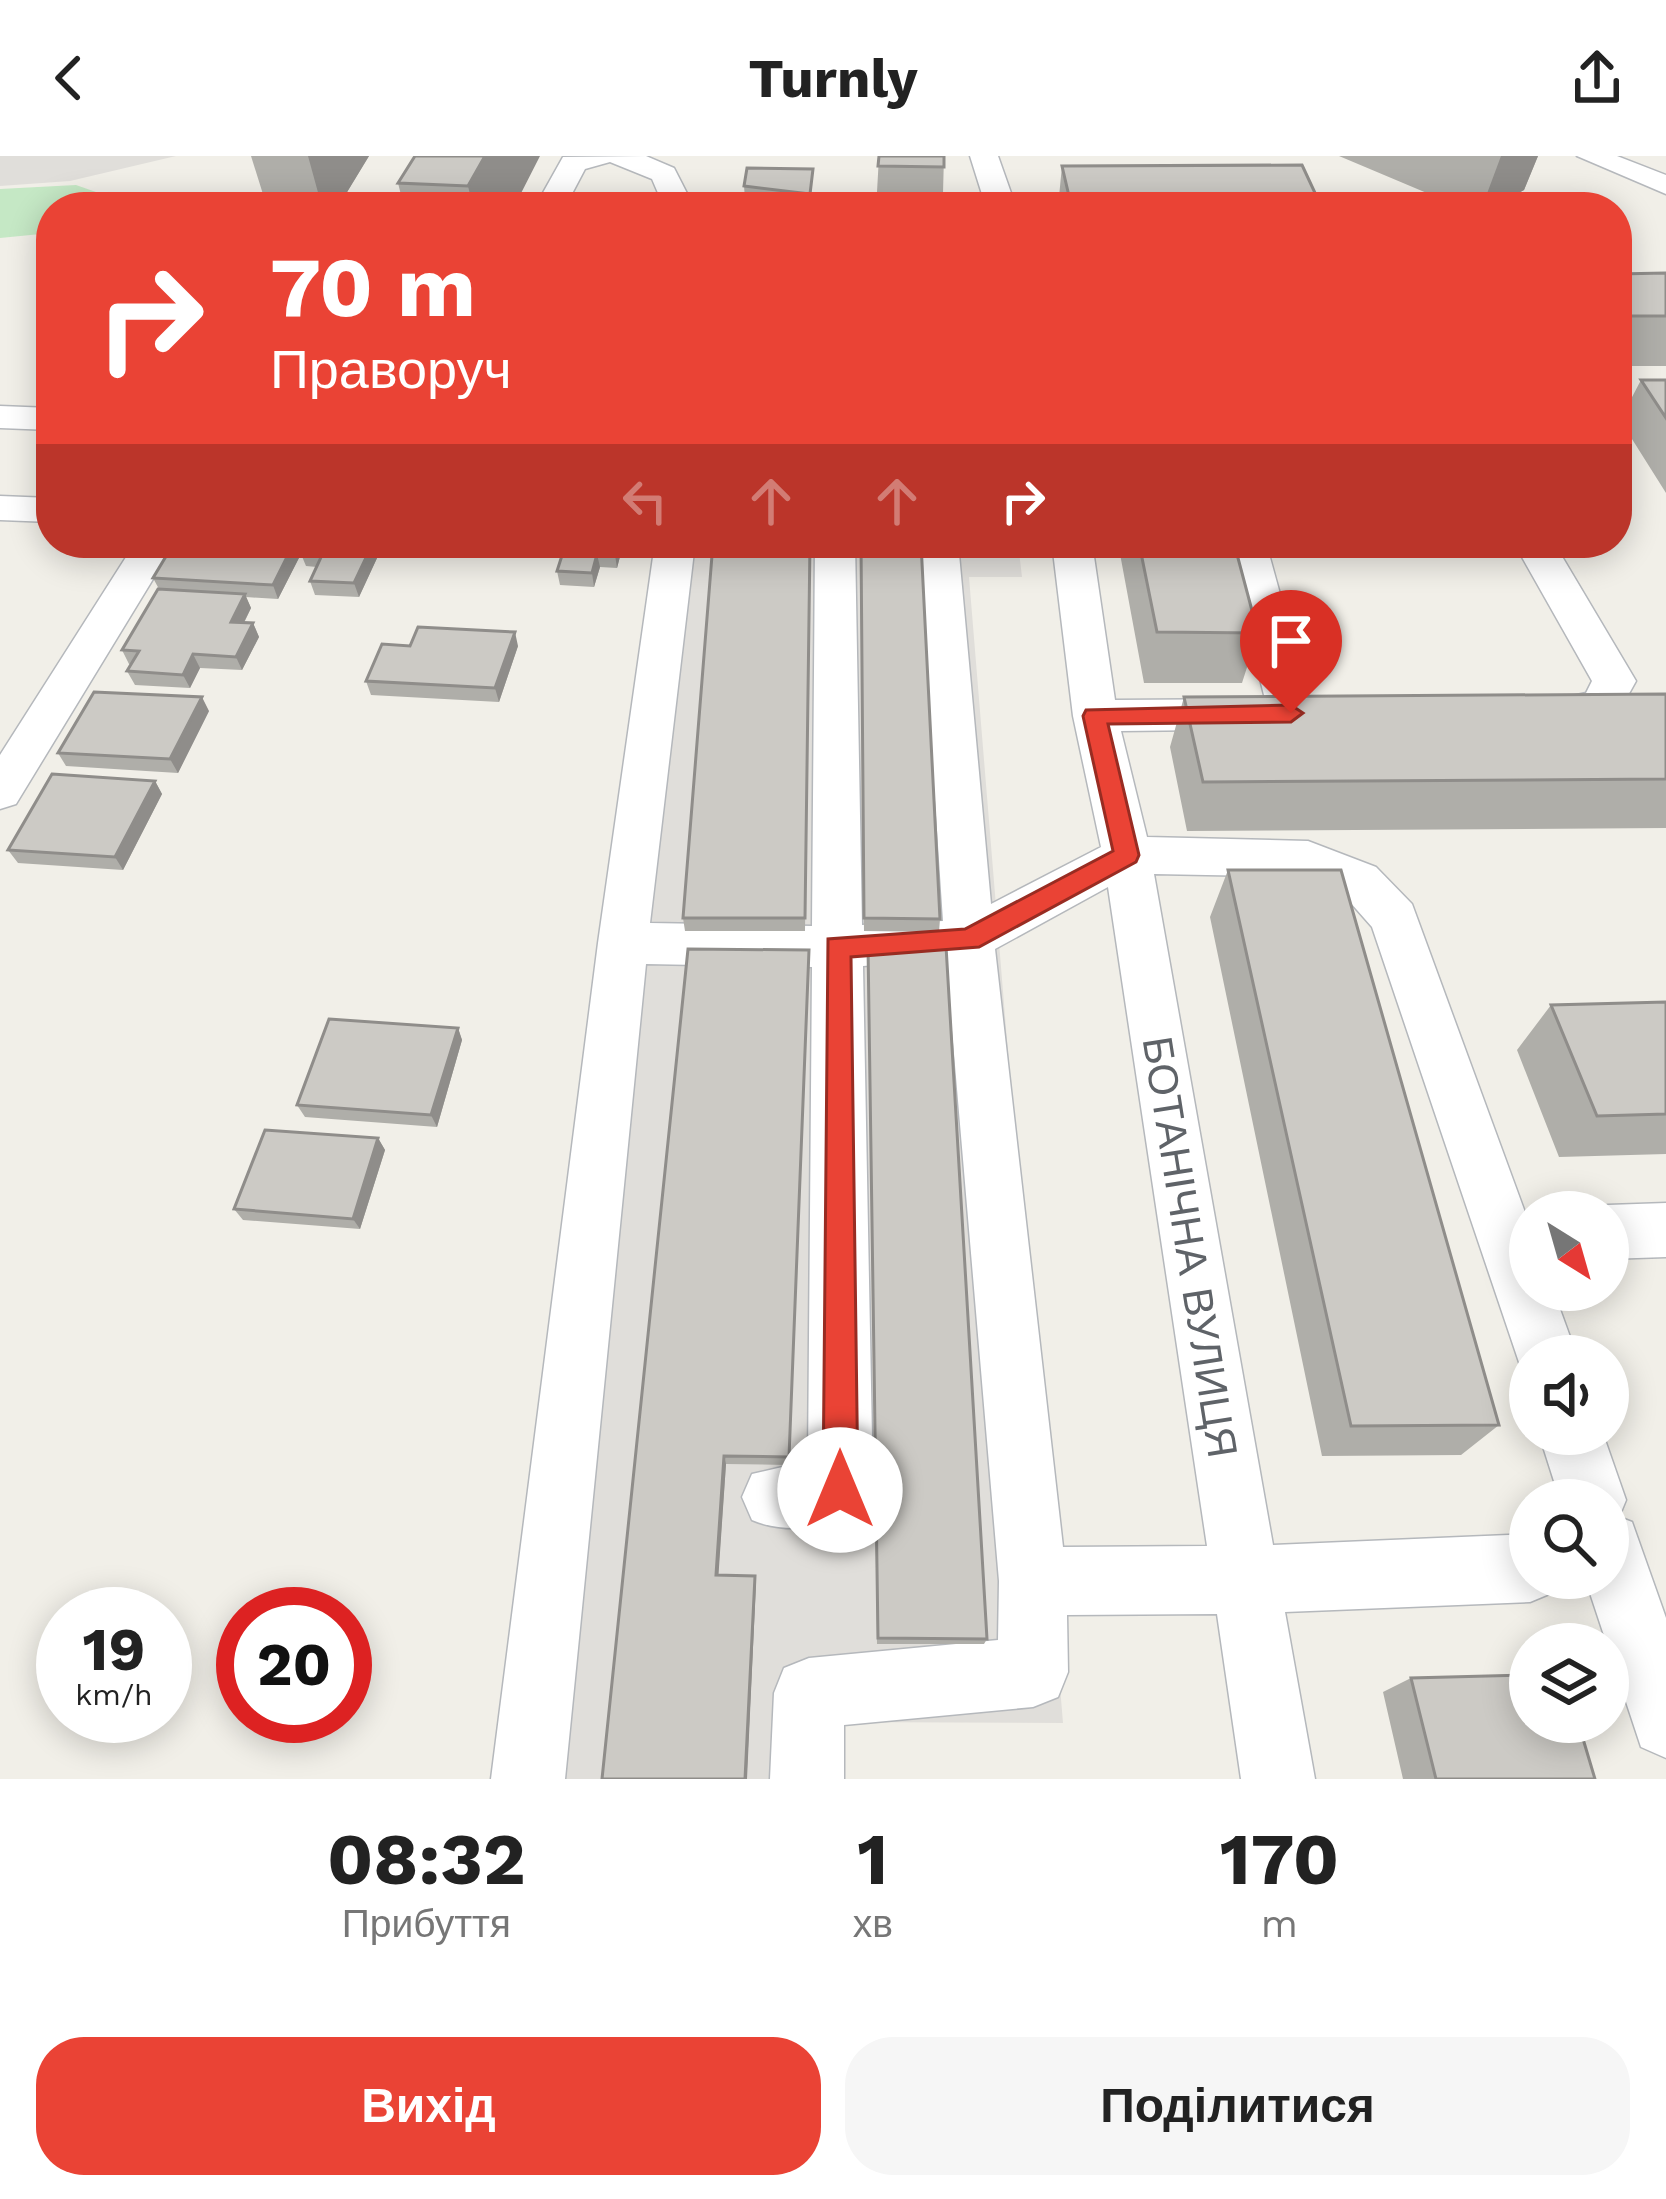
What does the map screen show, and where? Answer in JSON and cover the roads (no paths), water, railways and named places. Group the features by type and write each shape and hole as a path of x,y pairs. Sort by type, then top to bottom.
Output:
{"street":[{"path":"558,192 573,163 600,156"},
{"path":"621,156 664,174 672,192"},
{"path":"984,156 996,192"},
{"path":"1591,156 1666,185"},
{"path":"0,417 36,418"},
{"path":"0,508 36,509"},
{"path":"0,792 145,558"},
{"path":"528,1779 623,943 673,558"},
{"path":"775,1497 840,1490 835,558"},
{"path":"807,1779 808,1693 1033,1672 1033,1581 969,939 939,558"},
{"name":"БОТАНІЧНА ВУЛИЦЯ","path":"1074,558 1095,716 1126,855 1278,1779"},
{"path":"1095,716 1314,714 1252,558"},
{"path":"1496,716 1564,716 1601,706 1615,681 1543,558"},
{"path":"623,943 837,947 969,939 1126,855 1308,859 1359,880 1394,918 1509,1213"},
{"path":"1629,1231 1666,1229"},
{"path":"1033,1581 1243,1580 1509,1569"},
{"path":"1624,1599 1666,1722"}]}
